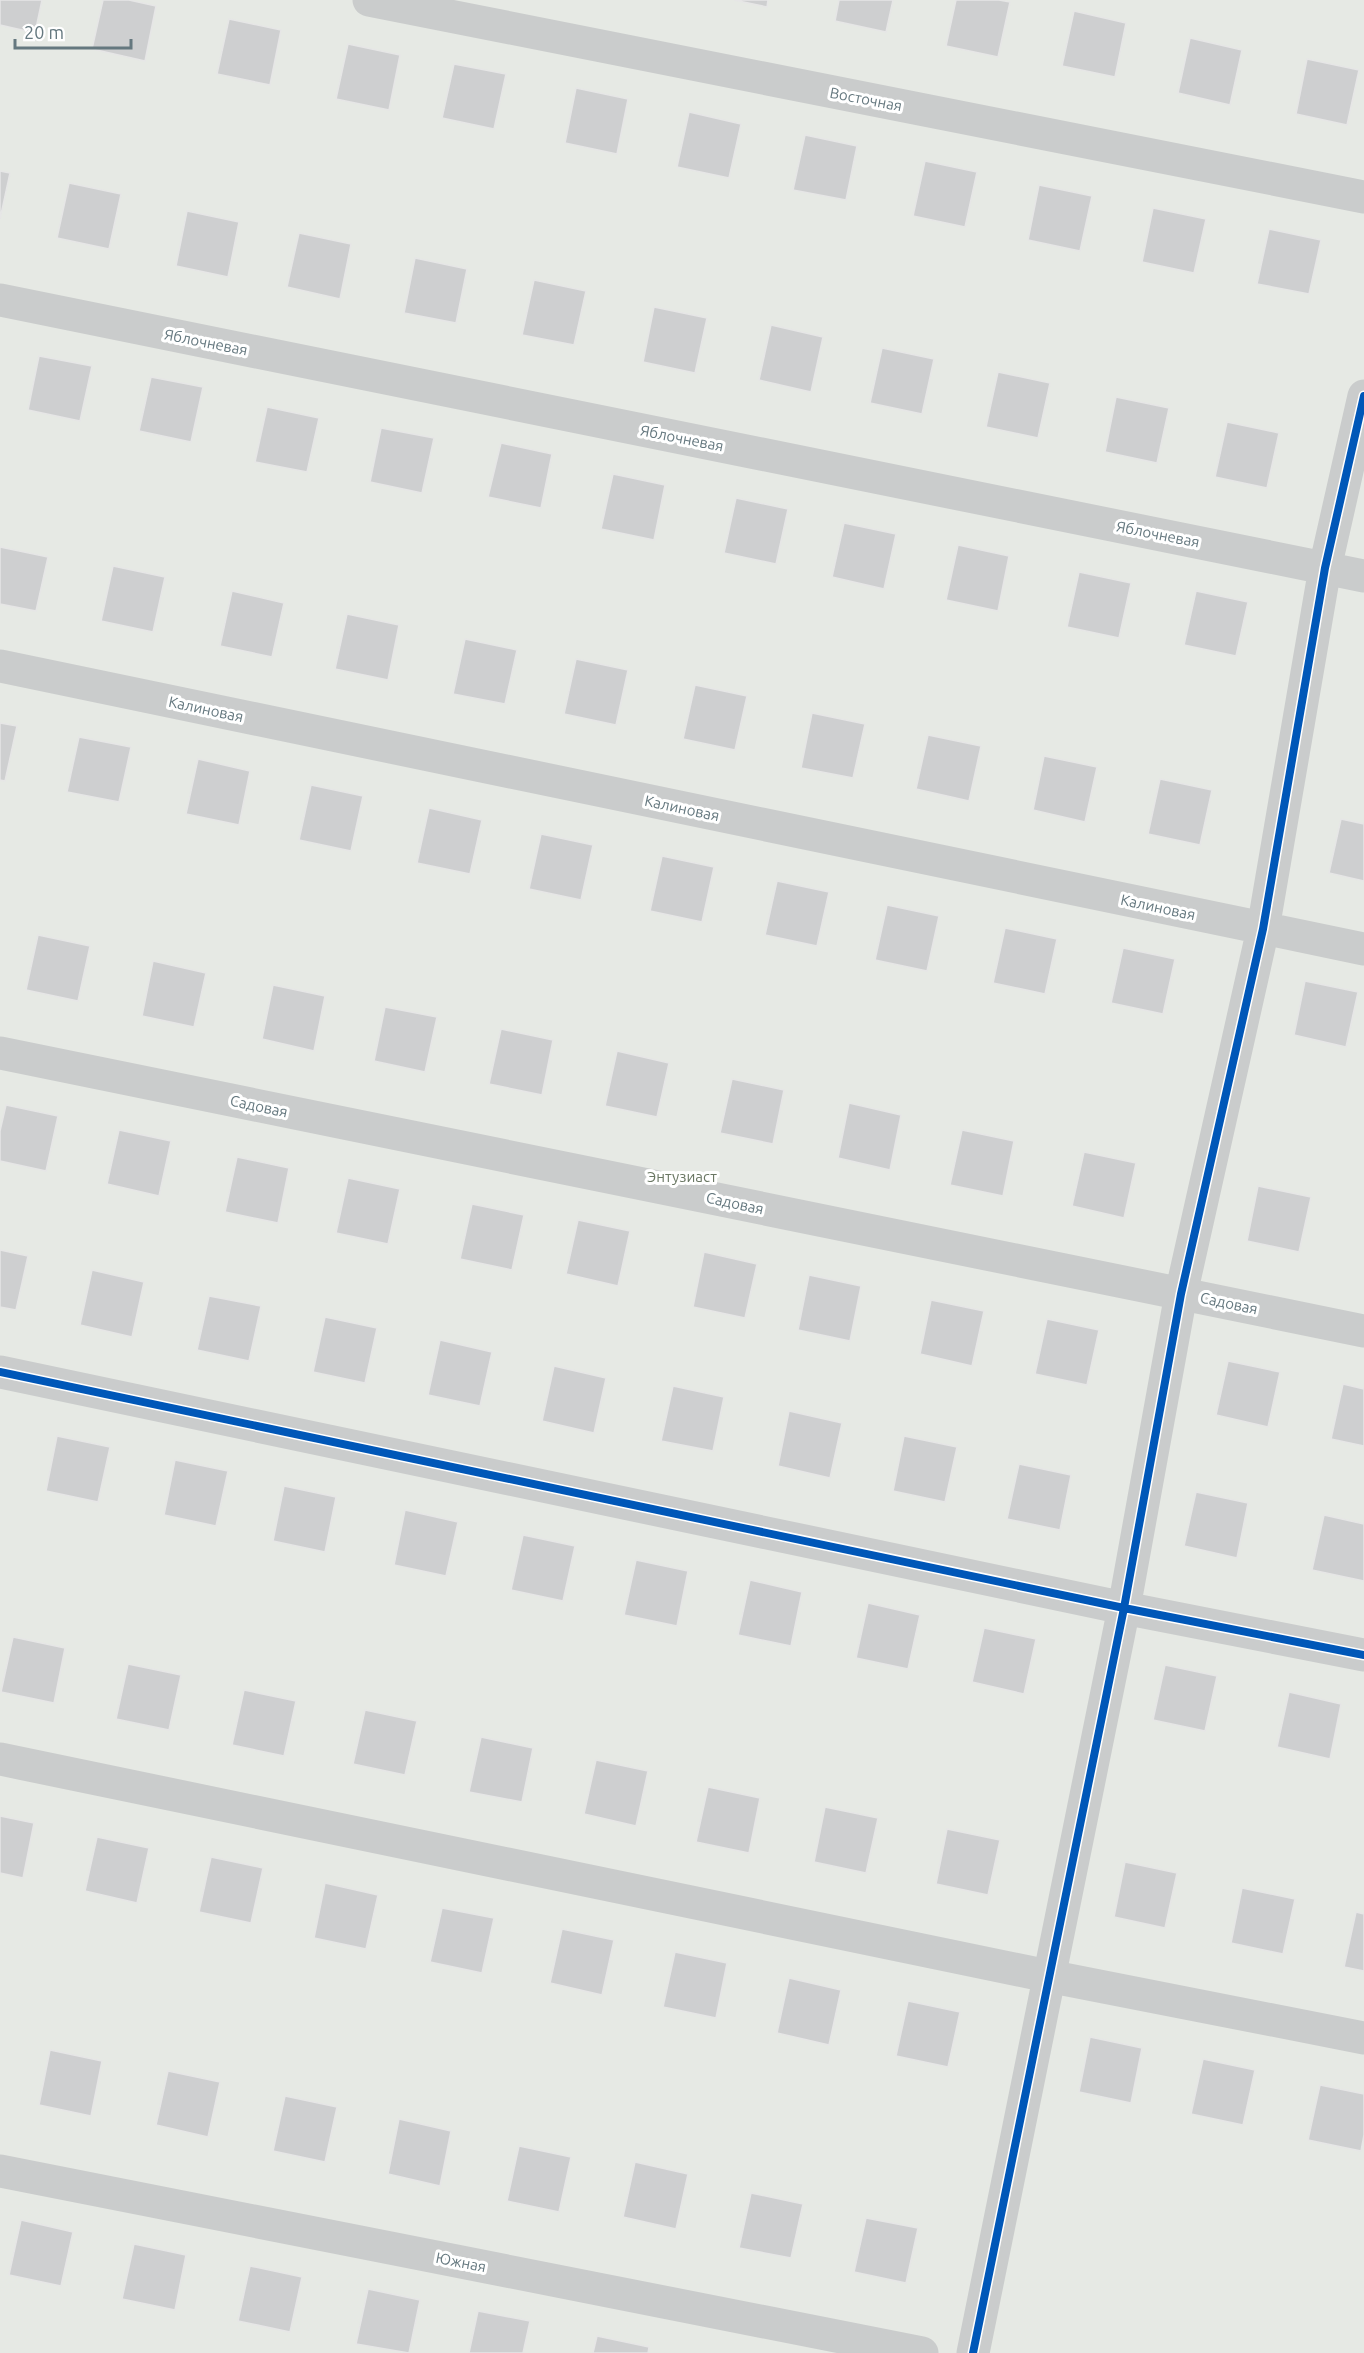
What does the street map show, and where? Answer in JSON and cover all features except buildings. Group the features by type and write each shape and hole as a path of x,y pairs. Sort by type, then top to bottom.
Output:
{"street":[{"name":"Восточная","path":"369,0 1364,197"},
{"name":"Яблочневая","path":"0,300 1364,576"},
{"path":"973,2353 1124,1608 1181,1293 1263,928 1326,568 1364,396"},
{"name":"Калиновая","path":"0,666 1364,948"},
{"name":"Садовая","path":"0,1053 1364,1331"},
{"path":"0,1372 1124,1608 1364,1655"},
{"path":"0,1759 1048,1976 1364,2038"},
{"name":"Южная","path":"0,2171 922,2353"}],"green space":[{"name":"Энтузиаст","path":"0,0 1364,0 1364,2353 0,2353"}],"cycle path":[{"path":"973,2353 1124,1608 1181,1294 1263,929 1325,568 1364,396"},
{"path":"0,1372 1124,1608 1364,1655"}]}
